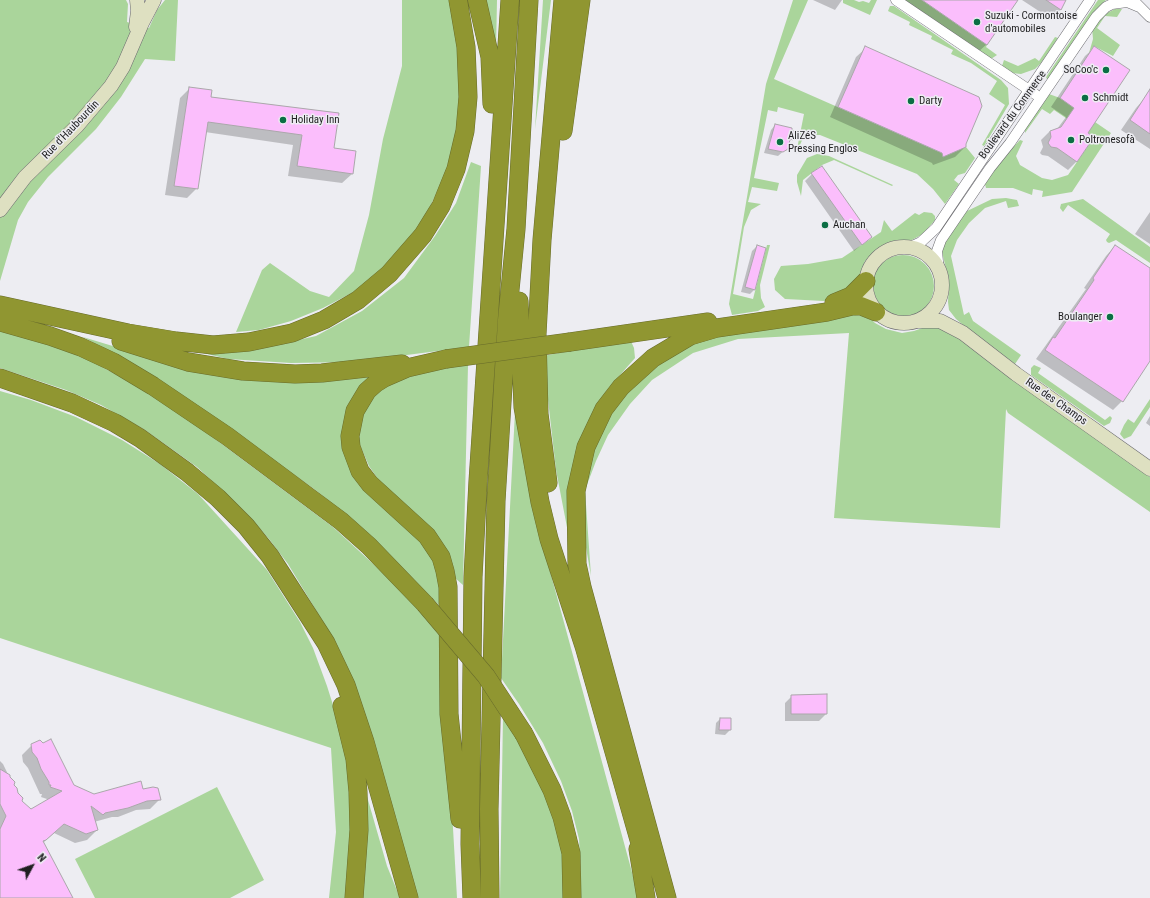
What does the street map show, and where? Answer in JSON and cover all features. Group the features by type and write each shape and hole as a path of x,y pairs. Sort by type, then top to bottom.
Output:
{"highway":[{"path":"0,305 156,338 194,343 229,344 274,338 299,331 324,320 358,300 394,270 423,236 440,206 456,169 465,130 468,97 466,47 458,0"},
{"path":"477,0 488,47 492,89 482,306 487,344"},
{"path":"472,898 470,844 473,577 510,0"},
{"path":"490,898 489,809 495,538 507,320 516,229 529,0"},
{"path":"563,0 542,240 538,305 538,392 544,454 555,520 584,646 634,828 656,898"},
{"path":"542,240 555,191 581,0"},
{"path":"516,229 521,249 519,322 521,378 531,457 549,539 584,646"},
{"path":"46,315 168,356 211,367 243,372 295,374 322,373 446,359 832,304 851,296 866,281"},
{"path":"667,898 580,576 576,550 576,496 579,471 585,450 599,418 621,387 653,358 690,336 717,328 826,312 852,306 861,306 876,312"},
{"path":"0,322 50,336 81,347 113,362 158,389 259,460 341,521 369,546 425,604 482,670 524,734 552,790 567,832 573,865 572,898"},
{"path":"446,359 401,370 376,383 367,391 355,411 350,436 351,446 360,471 370,484 427,536 441,557 446,571 448,587 449,714 461,824 464,898"},
{"path":"0,378 57,397 101,416 140,438 166,456 218,498 246,526 270,556 326,643 346,685 365,742 409,898"},
{"path":"290,586 316,640 335,686 355,759 359,818 354,898"},
{"path":"634,828 646,898"}],"street":[{"path":"133,43 137,22 136,0"},
{"path":"133,43 154,0"},
{"path":"896,0 1041,98"},
{"name":"Boulevard du Commerce","path":"908,248 921,242 936,228 1090,1"},
{"name":"Boulevard du Commerce","path":"939,272 938,251 941,240 1102,10 1112,4 1120,2 1132,4 1137,3"},
{"path":"1137,3 1150,17"},
{"name":"Rue d'Haubourdin","path":"0,210 25,177 77,126 107,92 123,67 133,43"},
{"path":"908,248 918,251 928,257 939,272 941,282 940,293 932,310 918,321 907,323 896,322 885,318 876,312 868,299 866,281 870,267 880,256 893,249 908,248"},
{"name":"Rue des Champs","path":"940,293 946,313 963,333"},
{"name":"Rue des Champs","path":"918,321 941,322 963,333 1016,374 1150,468"}],"green space":[{"path":"0,0 126,0 128,4 127,22 149,28 157,10 165,0 178,0 175,61 145,59 121,97 96,129 48,177 28,202 18,220 0,281"},
{"path":"402,0 449,0 461,66 457,134 443,180 415,237 365,286 323,308 291,321 259,330 236,332 262,270 270,263 310,291 329,297 354,271 369,215 383,139 402,66"},
{"path":"482,0 497,0 496,50"},
{"path":"543,0 551,0 535,129"},
{"path":"793,0 808,0 774,79 942,153 943,156 966,147 975,158 965,173 958,175 954,180 959,184 945,204 933,189 917,174 820,135 808,135 803,138 796,154 804,114 778,107 777,112 768,110 754,178 779,183 777,191 752,187 748,202 761,204 751,210 744,227 733,294 753,299 767,245 770,245 760,285 761,298 765,307 758,311 732,315 729,304 766,84"},
{"path":"843,0 863,1 869,3 871,0 877,0 870,15 843,3"},
{"path":"904,0 922,0 987,45 986,47 997,55 991,59"},
{"path":"1098,0 1106,0 1048,81 1046,77"},
{"path":"890,6 894,6 1001,80 1008,88 1009,104 984,146 982,145 1005,105 989,94 997,81 971,63 951,54 953,50 931,39 932,36 909,25 910,22 888,11"},
{"path":"1115,9 1122,9 1117,17 1105,16 1097,28 1120,45 1113,56 1094,46 1089,53 1093,39 1092,28 1105,14"},
{"path":"1055,37 1058,38 1041,63 1035,69 1021,74 1012,73 1002,66 1004,60 1018,66 1035,58 1039,61"},
{"path":"1049,94 1060,98 1111,133 1072,192 1042,197 1043,191 1033,189 1032,195 1013,188 986,188 985,184 999,162 1020,140 1023,141 1016,156 1020,165 1042,178 1052,180 1068,175 1094,137 1054,110 1050,114 1042,109 1025,133 1025,128"},
{"path":"817,154 829,156 893,185 892,186 834,160 822,165 803,180 801,196 797,182 797,175 807,158"},
{"path":"471,162 481,166 469,347 352,362 291,363 228,359 203,353 215,350 276,345 316,336 362,311 404,278 435,236 456,203"},
{"path":"1006,198 1017,200 1019,206 1008,208 1006,201 985,208 969,223 957,240 951,256 964,315 969,312 973,321 1021,355 1015,364 975,335 956,319 949,310 949,281 942,252 944,242 965,212 992,199"},
{"path":"1083,199 1150,247 1150,263 1116,240 1109,243 1107,242 1106,240 1110,234 1068,205 1063,212 1060,208 1061,204"},
{"path":"924,212 932,213 935,216 935,220 923,234 910,241 896,242 880,247 865,261 859,279 833,299 824,301 785,299 775,290 774,279 781,266 808,264 842,258 881,232 884,220 892,231 915,213 919,215"},
{"path":"903,255 915,258 925,264 931,274 934,286 931,298 925,308 915,314 903,317 891,314 881,308 875,298 872,286 875,274 881,264 891,258"},
{"path":"843,314 868,316 875,323 886,329 902,333 925,327 945,328 1150,477 1150,512 1008,413 1006,409 1000,528 834,518 849,333 738,339 693,353 652,380 630,404 608,435 585,490 591,576 581,519 583,483 596,438 614,406 638,379 687,346 709,337"},
{"path":"0,329 65,349 95,363 137,386 183,415 333,527 396,585 442,636 457,898 417,898 328,630 288,564 269,539 247,514 197,467 145,430 101,405 66,390 0,368"},
{"path":"83,337 175,365 375,374 343,439 413,530 441,572 440,606 343,512 314,489 196,405 133,364"},
{"path":"630,339 634,348 635,358 607,390 570,543 556,470 543,356"},
{"path":"468,365 463,585 455,578 386,491 369,466 359,443 361,415 375,393 394,381 426,369"},
{"path":"1034,365 1041,368 1038,373 1105,420 1110,416 1112,418 1110,423 1104,426 1031,375 1031,368"},
{"path":"0,391 31,400 76,417 122,440 160,464 198,494 267,570 300,622 313,648 344,740 348,771 351,840 345,898 329,898 336,832 331,748 0,638"},
{"path":"1150,399 1150,407 1131,436 1124,439 1120,434 1124,425 1128,419 1134,423"},
{"path":"515,412 541,538 639,898 580,898 581,874 579,839 572,811 561,781 543,743 501,678"},
{"path":"503,716 529,754 554,810 562,849 564,898 500,898"},
{"path":"217,787 264,880 230,898 95,898 75,859"},
{"path":"366,793 387,866 400,898 361,898"}],"building":[{"name":"Suzuki - Cormontoise d'automobiles","path":"922,0 1018,0 987,45"},
{"path":"1046,0 1066,0 1061,10"},
{"name":"Darty","path":"865,46 979,97 982,106 966,147 943,157 942,153 838,107"},
{"path":"1094,46 1130,70 1088,133 1094,137 1077,162 1057,148 1051,147 1048,143 1051,137 1050,131 1061,127 1074,108 1060,98"},
{"path":"189,87 212,90 211,97 339,113 334,148 356,151 353,174 297,166 302,135 208,122 198,189 174,186"},
{"path":"1150,89 1150,134 1130,120"},
{"path":"775,124 792,128 792,131 795,131 793,140 790,139 788,149 783,152 768,149"},
{"path":"822,166 872,237 862,245 811,173"},
{"path":"757,245 766,248 755,290 745,287"},
{"name":"Boulanger","path":"1115,245 1150,268 1150,361 1123,402 1045,350 1053,337 1055,338 1094,280 1093,278"},
{"path":"827,694 827,714 791,714 791,695"},
{"path":"720,718 731,718 731,730 719,730"},
{"path":"51,739 74,785 94,794 141,781 143,789 153,787 158,788 161,800 147,801 128,808 105,813 103,815 91,806 98,830 86,834 64,824 43,841 73,898 0,898 0,829 6,816 0,804 0,769 10,775 15,782 14,785 17,788 18,793 23,798 22,801 31,809 62,791 50,787 51,785 49,785 49,782 41,769 37,758 32,752 31,744 40,740 43,743"}],"place":[{"name":"Suzuki - Cormontoise d'automobiles","path":"977,22"},
{"name":"SoCoo'c","path":"1106,70"},
{"name":"Schmidt","path":"1085,98"},
{"name":"Darty","path":"911,101"},
{"name":"Holiday Inn","path":"283,120"},
{"name":"Poltronesofà","path":"1071,140"},
{"name":"AliZéS Pressing Englos","path":"780,142"},
{"name":"Auchan","path":"825,225"},
{"name":"Boulanger","path":"1110,317"}]}
